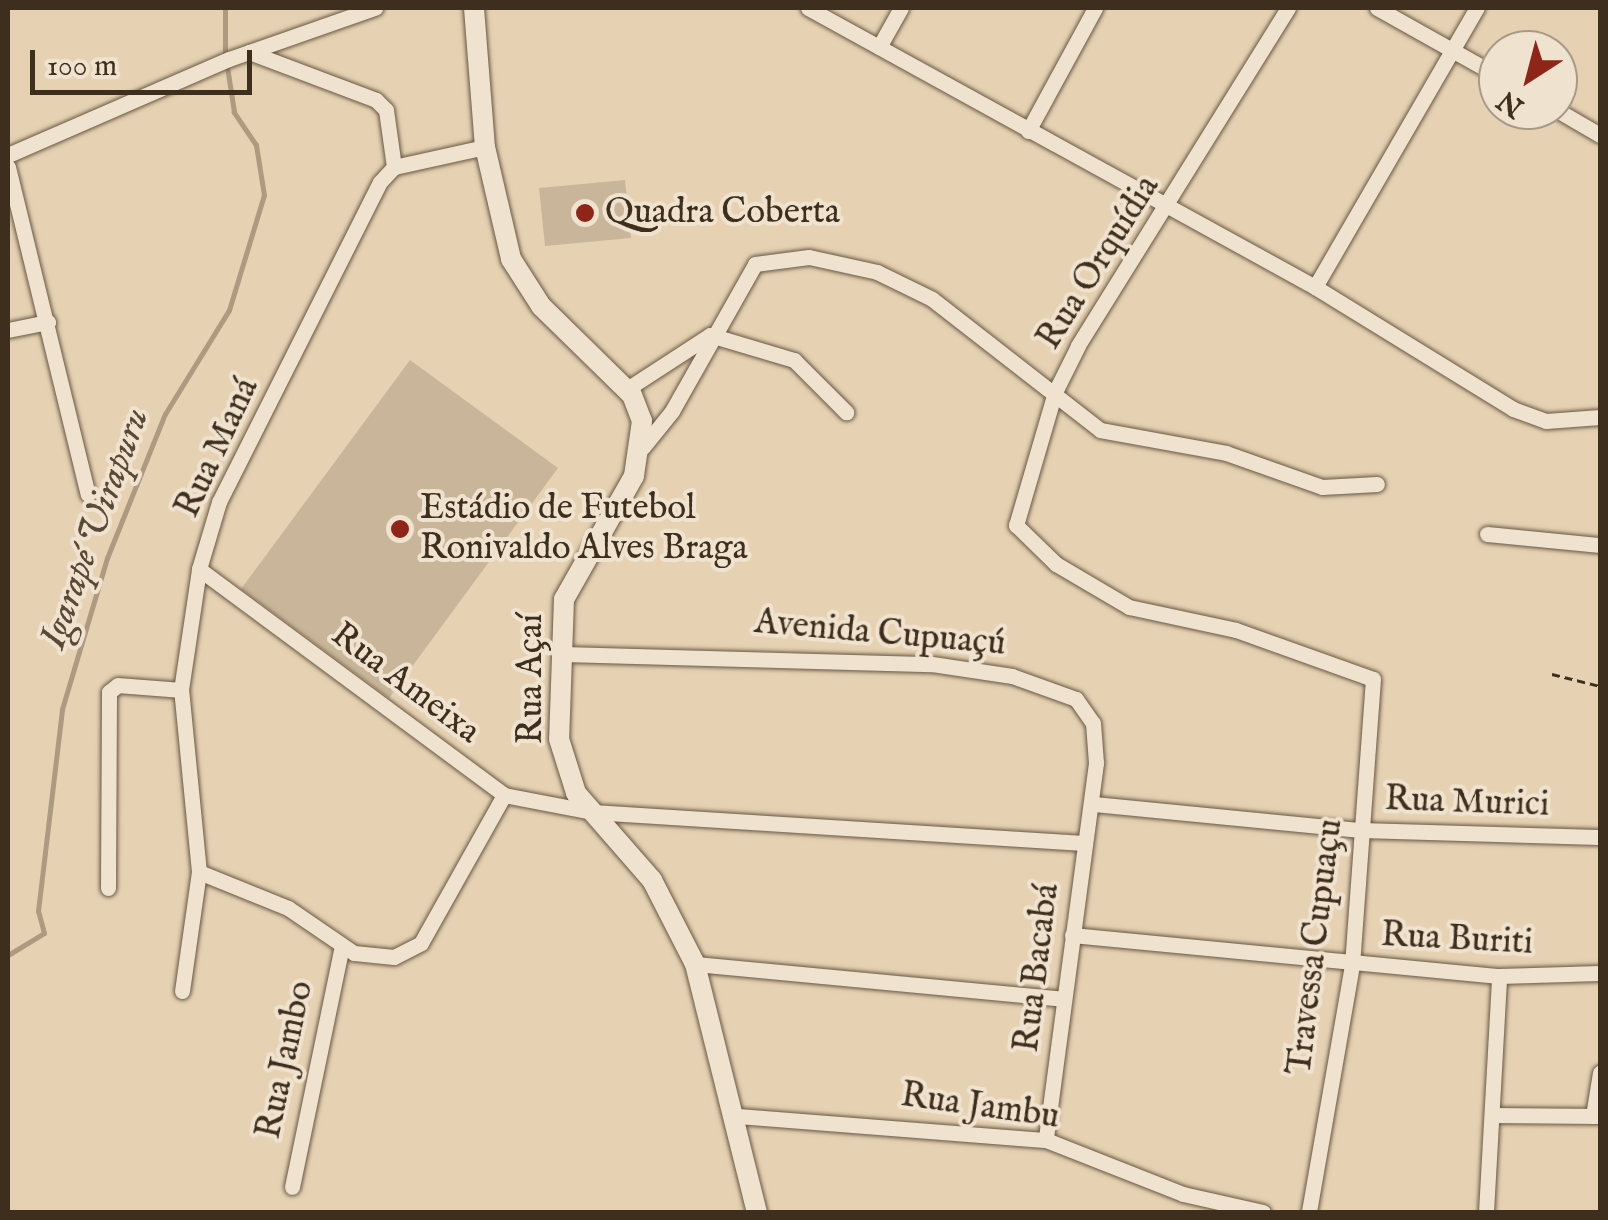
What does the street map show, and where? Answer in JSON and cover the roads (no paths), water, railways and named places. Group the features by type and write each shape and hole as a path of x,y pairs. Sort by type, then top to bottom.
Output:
{"street":[{"path":"8,155 229,59 375,8"},
{"path":"474,8 485,147 505,241 522,280 627,389 642,420 643,447"},
{"path":"808,8 1168,211 1315,287 1530,417 1600,416"},
{"path":"879,46 901,8"},
{"path":"1028,131 1094,8"},
{"name":"Rua Orquídia","path":"1288,8 1055,392 1016,525 1032,546 1128,607 1359,669 1375,686"},
{"path":"1378,8 1478,64"},
{"path":"1315,287 1477,8"},
{"path":"249,52 376,100 386,110 394,167 485,147"},
{"path":"1578,121 1600,134"},
{"path":"8,167 88,494"},
{"name":"Rua Maná","path":"182,992 199,872 181,690 198,568 224,488 394,167"},
{"path":"643,447 672,411 710,335 755,264 809,256 906,284 1055,392 1084,421 1118,436 1226,454 1322,487 1378,484"},
{"path":"8,330 48,322"},
{"path":"627,389 710,335 794,360 846,412"},
{"name":"Rua Açaí","path":"643,447 568,589 559,738 569,780 652,880 695,964 738,1116 756,1212"},
{"path":"1487,534 1600,545"},
{"name":"Rua Ameixa","path":"198,568 504,795 592,812"},
{"name":"Avenida Cupuaçú","path":"562,654 767,654 1012,676 1064,691 1087,711 1095,737 1094,804"},
{"path":"108,888 109,692 118,685 181,690"},
{"name":"Travessa Cupuaçu","path":"1309,1212 1352,965 1360,830 1375,686"},
{"path":"199,872 288,908 342,946 394,958 421,943 504,795"},
{"name":"Rua Murici","path":"1094,804 1360,830 1600,837"},
{"name":"Rua Bacabá","path":"1046,1140 1084,843 1094,804"},
{"path":"592,812 1084,843"},
{"name":"Rua Buriti","path":"1072,936 1499,976 1600,973"},
{"name":"Rua Jambo","path":"292,1187 342,946"},
{"path":"695,964 1063,1000"},
{"path":"1486,1212 1499,976"},
{"path":"1492,1115 1597,1116 1600,1073"},
{"name":"Rua Jambu","path":"738,1116 1046,1140 1182,1194 1262,1212"}],"waterway":[{"name":"Igarapé Uirapuru","path":"225,8 225,55"},
{"name":"Igarapé Uirapuru","path":"8,955 44,933 38,911 62,709 107,558 165,414 229,310 264,195 256,145 234,112 227,66"}],"place":[{"name":"Quadra Coberta","path":"585,213"},
{"name":"Estádio de Futebol Ronivaldo Alves Braga","path":"400,529"}]}
